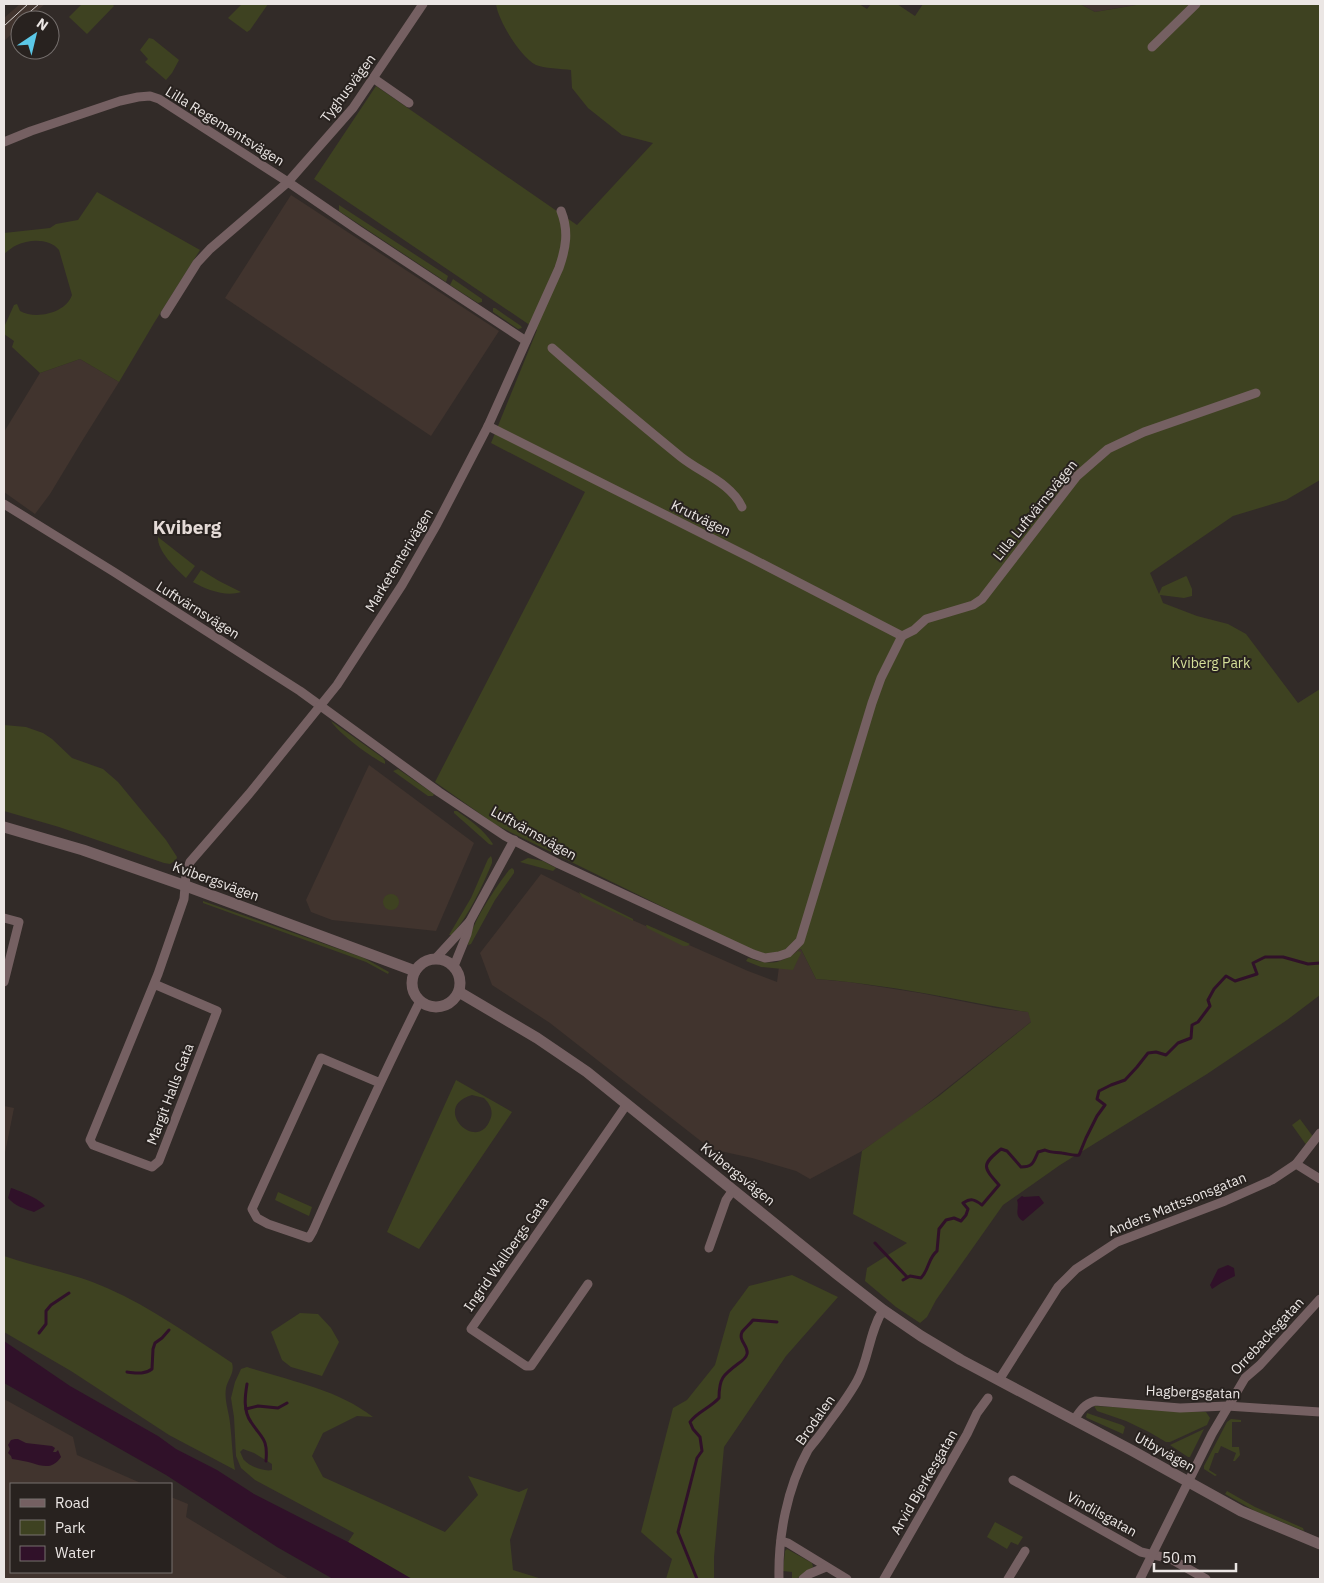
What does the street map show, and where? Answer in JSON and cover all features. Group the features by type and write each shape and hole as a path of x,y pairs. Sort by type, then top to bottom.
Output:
{"street":[{"name":"Tyghusvägen","path":"288,182 353,108 423,4"},
{"path":"1152,47 1196,4"},
{"path":"373,78 409,103"},
{"name":"Lilla Regementsvägen","path":"4,142 120,101 150,96 159,99 288,182 526,341"},
{"name":"Lilla Regementsvägen","path":"165,314 197,263 210,249 288,182"},
{"name":"Marketenterivägen","path":"186,886 186,874 190,862 249,794 341,680 402,585 437,524 488,426 559,268 567,236 561,211"},
{"path":"552,348 685,460 710,475 738,498 742,507"},
{"name":"Lilla Luftvärnsvägen","path":"902,636 914,630 926,620 973,605 982,599 1077,476 1108,448 1144,432 1256,393"},
{"name":"Krutvägen","path":"488,426 902,636"},
{"name":"Luftvärnsvägen","path":"4,504 320,704 439,792 514,840 559,864 765,958 788,953 800,941 872,704 881,678 902,636"},
{"name":"Kvibergsvägen","path":"4,827 83,850 186,886 414,971"},
{"path":"436,958 449,962 454,966 460,981 459,992 453,1000 444,1006 434,1007 424,1004 416,997 412,987 414,971 424,962 436,958 470,921 514,840"},
{"name":"Margit Halls Gata","path":"154,984 218,1011 159,1161 152,1167 93,1145 90,1140 154,984 184,899 186,886"},
{"path":"4,918 19,922 4,982"},
{"path":"454,966 467,934 470,921"},
{"name":"Kvibergsvägen","path":"459,992 521,1027 559,1052 627,1104 883,1310 921,1336 998,1380"},
{"path":"380,1083 321,1058 252,1209 257,1218 268,1224 309,1238 380,1083 399,1041 420,1001"},
{"name":"Ingrid Wallbergs Gata","path":"588,1284 531,1366 526,1366 471,1329 627,1104"},
{"name":"Anders Mattssonsgatan","path":"998,1380 1058,1287 1076,1269 1116,1242 1225,1201 1272,1180 1296,1164 1320,1134"},
{"path":"1296,1164 1320,1179"},
{"path":"709,1248 726,1200 733,1190"},
{"name":"Orrebacksgatan","path":"1140,1579 1212,1434 1245,1378 1260,1365 1320,1299"},
{"name":"Brodalen","path":"778,1579 781,1541 793,1486 809,1449 858,1380 874,1326 883,1310"},
{"name":"Utbyvägen","path":"998,1380 1241,1511 1320,1544"},
{"name":"Arvid Bjerkesgatan","path":"884,1579 967,1434 977,1413 988,1398"},
{"name":"Hagbergsgatan","path":"1074,1420 1081,1408 1088,1403 1095,1402 1180,1408 1227,1406 1320,1412"},
{"name":"Vindilsgatan","path":"1013,1480 1141,1552 1171,1559 1206,1579"},
{"path":"781,1541 788,1543 847,1579"},
{"path":"1008,1579 1025,1551"},
{"path":"803,1579 809,1574 826,1567"}],"shaded area":[{"path":"20,4 45,4 38,10 13,10"},
{"path":"1080,4 1142,4 1095,12"},
{"path":"10,13 10,35 4,41 4,18"},
{"path":"291,195 499,331 431,436 225,298"},
{"path":"80,359 119,382 50,494 35,514 4,492 4,432 40,373"},
{"path":"369,765 474,843 436,931 332,920 311,912 306,900"},
{"path":"541,874 630,919 777,982 780,959 801,949 816,979 920,993 996,1008 1028,1012 1032,1021 907,1120 862,1151 810,1179 796,1171 752,1158 711,1149 550,1023 492,985 480,953"},
{"path":"4,1106 14,1108 4,1158"},
{"path":"4,1399 73,1437 77,1455 141,1483 10,1483 10,1573 172,1573 172,1497 188,1504 186,1517 289,1579 4,1579"}],"green space":[{"path":"82,4 112,4 114,6 87,34 69,17"},
{"path":"242,4 268,4 247,32 228,18"},
{"name":"Kviberg Park","path":"496,4 859,4 867,9 871,4 897,4 915,16 923,4 1080,4 1095,12 1142,4 1320,4 1320,480 1286,500 1233,516 1150,573 1159,594 1162,587 1186,576 1192,589 1192,596 1184,598 1160,595 1163,603 1197,616 1228,624 1246,634 1298,703 1320,689 1320,995 1287,1020 1207,1074 1060,1165 1003,1205 936,1300 927,1317 920,1323 896,1307 865,1281 867,1268 907,1243 853,1214 862,1151 939,1096 1031,1022 1028,1012 897,989 816,979 801,949 780,959 757,953 496,825 435,782 585,492 491,443 537,330 314,179 376,86 577,225 653,143 622,135 588,108 572,88 571,70 548,68 536,65 530,61 511,38"},
{"path":"149,38 153,39 179,60 166,80 145,62 148,59 140,50"},
{"path":"190,105 266,155 264,157 203,116 193,114 188,109"},
{"path":"97,192 200,250 119,382 80,359 40,373 12,347 14,341 4,334 4,325 14,305 17,304 20,311 27,314 42,315 64,306 72,295 59,250 55,246 50,243 33,241 15,246 4,254 4,233 50,228 56,224 78,220"},
{"path":"339,205 448,276 446,282 339,211"},
{"path":"453,279 482,299 482,302 478,303 450,285"},
{"path":"493,308 522,328 518,329 493,312"},
{"path":"158,537 195,566 186,578 172,565 164,554"},
{"path":"201,570 241,592 229,594 217,592 193,582"},
{"path":"331,721 383,758 385,764 356,745"},
{"path":"4,725 26,727 43,733 72,758 103,769 118,782 166,840 177,857 176,860 170,864 164,863 59,827 4,811"},
{"path":"398,769 434,794 433,796 428,796 393,771"},
{"path":"454,811 457,811 481,830 493,844 489,844 454,813"},
{"path":"491,856 492,863 475,901 452,935 449,935 471,898"},
{"path":"528,858 543,861 556,868 553,871 520,862"},
{"path":"512,868 514,873 495,900 471,944 468,945 474,926 485,906"},
{"path":"579,892 633,919 633,921 582,897"},
{"path":"391,894 399,902 391,910 383,902"},
{"path":"203,901 364,958 389,972 388,974 366,962 203,903"},
{"path":"646,925 690,944 683,946 647,928"},
{"path":"798,951 801,953 793,970 761,967 746,961 748,958 768,963 780,961"},
{"path":"456,1080 512,1112 419,1249 387,1232","holes":["472,1095 484,1098 491,1108 492,1114 484,1129 476,1132 460,1125 455,1109 460,1101"]},
{"path":"1300,1119 1314,1138 1307,1146 1292,1125"},
{"path":"278,1192 312,1207 309,1216 275,1200"},
{"path":"4,1256 82,1278 107,1288 156,1313 232,1363 233,1370 226,1388 226,1397 235,1470 169,1435 71,1371 4,1332"},
{"path":"792,1275 838,1297 786,1356 724,1447 714,1557 714,1579 666,1579 672,1559 641,1532 673,1408 687,1400 715,1365 730,1312 749,1286"},
{"path":"300,1313 318,1314 331,1328 339,1342 322,1376 291,1367 282,1360 271,1332"},
{"path":"247,1367 329,1393 359,1407 373,1417 357,1416 323,1433 312,1456 323,1477 445,1532 478,1495 468,1476 519,1492 528,1488 510,1540 513,1570 542,1579 412,1579 348,1542 354,1533 255,1480 241,1468 236,1456 231,1398 241,1369","holes":["243,1449 254,1453 272,1464 272,1470 257,1468 249,1464 244,1460 240,1452"]},
{"path":"1094,1406 1206,1412 1210,1418 1207,1425 1170,1442 1166,1442 1126,1421 1097,1411"},
{"path":"1087,1413 1122,1425 1125,1427 1123,1434 1087,1418"},
{"path":"1231,1419 1241,1420 1241,1422 1232,1422 1232,1447 1239,1447 1240,1455 1233,1461 1236,1453 1221,1446 1218,1453 1215,1453 1209,1470 1217,1475 1215,1476 1204,1469 1204,1466 1227,1422"},
{"path":"1204,1429 1190,1457 1170,1445"},
{"path":"1227,1491 1255,1507 1303,1528 1304,1531 1255,1511 1225,1494"},
{"path":"995,1522 1023,1537 1018,1545 1011,1542 1007,1549 987,1537"},
{"path":"787,1549 812,1563 813,1567 796,1579 792,1579 792,1572 783,1571 785,1551"}],"water":[{"path":"11,1188 34,1198 45,1206 34,1212 17,1205 8,1198"},
{"path":"1022,1196 1039,1196 1044,1203 1023,1221 1018,1216 1017,1211 1017,1200"},
{"path":"1228,1265 1234,1268 1235,1276 1212,1289 1210,1285 1218,1269"},
{"path":"4,1341 70,1386 158,1436 176,1449 217,1470 254,1494 348,1542 412,1579 333,1579 277,1547 166,1475 4,1383"},
{"path":"15,1439 26,1443 52,1446 55,1448 53,1452 58,1450 61,1457 55,1464 48,1466 12,1459 8,1453 10,1449 8,1445 11,1440"}],"waterway":[{"path":"903,1280 910,1276 921,1278 924,1275 932,1257 937,1251 939,1229 946,1220 954,1218 961,1221 968,1209 963,1203 972,1200 982,1205 999,1185 986,1166 990,1159 1001,1149 1007,1151 1021,1167 1030,1165 1034,1162 1038,1152 1045,1150 1079,1155 1097,1116 1105,1105 1097,1099 1099,1091 1125,1080 1148,1053 1156,1052 1166,1055 1178,1043 1191,1038 1192,1025 1198,1022 1210,1006 1208,1000 1214,989 1226,976 1235,981 1257,974 1253,963 1265,957 1283,957 1308,964 1320,963"},
{"path":"875,1243 907,1277"},
{"path":"39,1333 46,1324 46,1311 51,1305 69,1293"},
{"path":"697,1579 678,1532 697,1458 702,1451 700,1437 690,1422 696,1415 719,1398 721,1381 729,1371 746,1357 747,1351 741,1338 743,1330 753,1320 777,1322"},
{"path":"127,1372 143,1373 152,1369 155,1343 169,1330"},
{"path":"247,1384 245,1398 248,1418 265,1443 266,1461"},
{"path":"246,1409 258,1406 278,1408 287,1403"}],"tram line":[{"path":"4,26 28,4"},
{"path":"32,10 39,4"}],"district":[{"name":"Kviberg","path":"187,527"}]}
